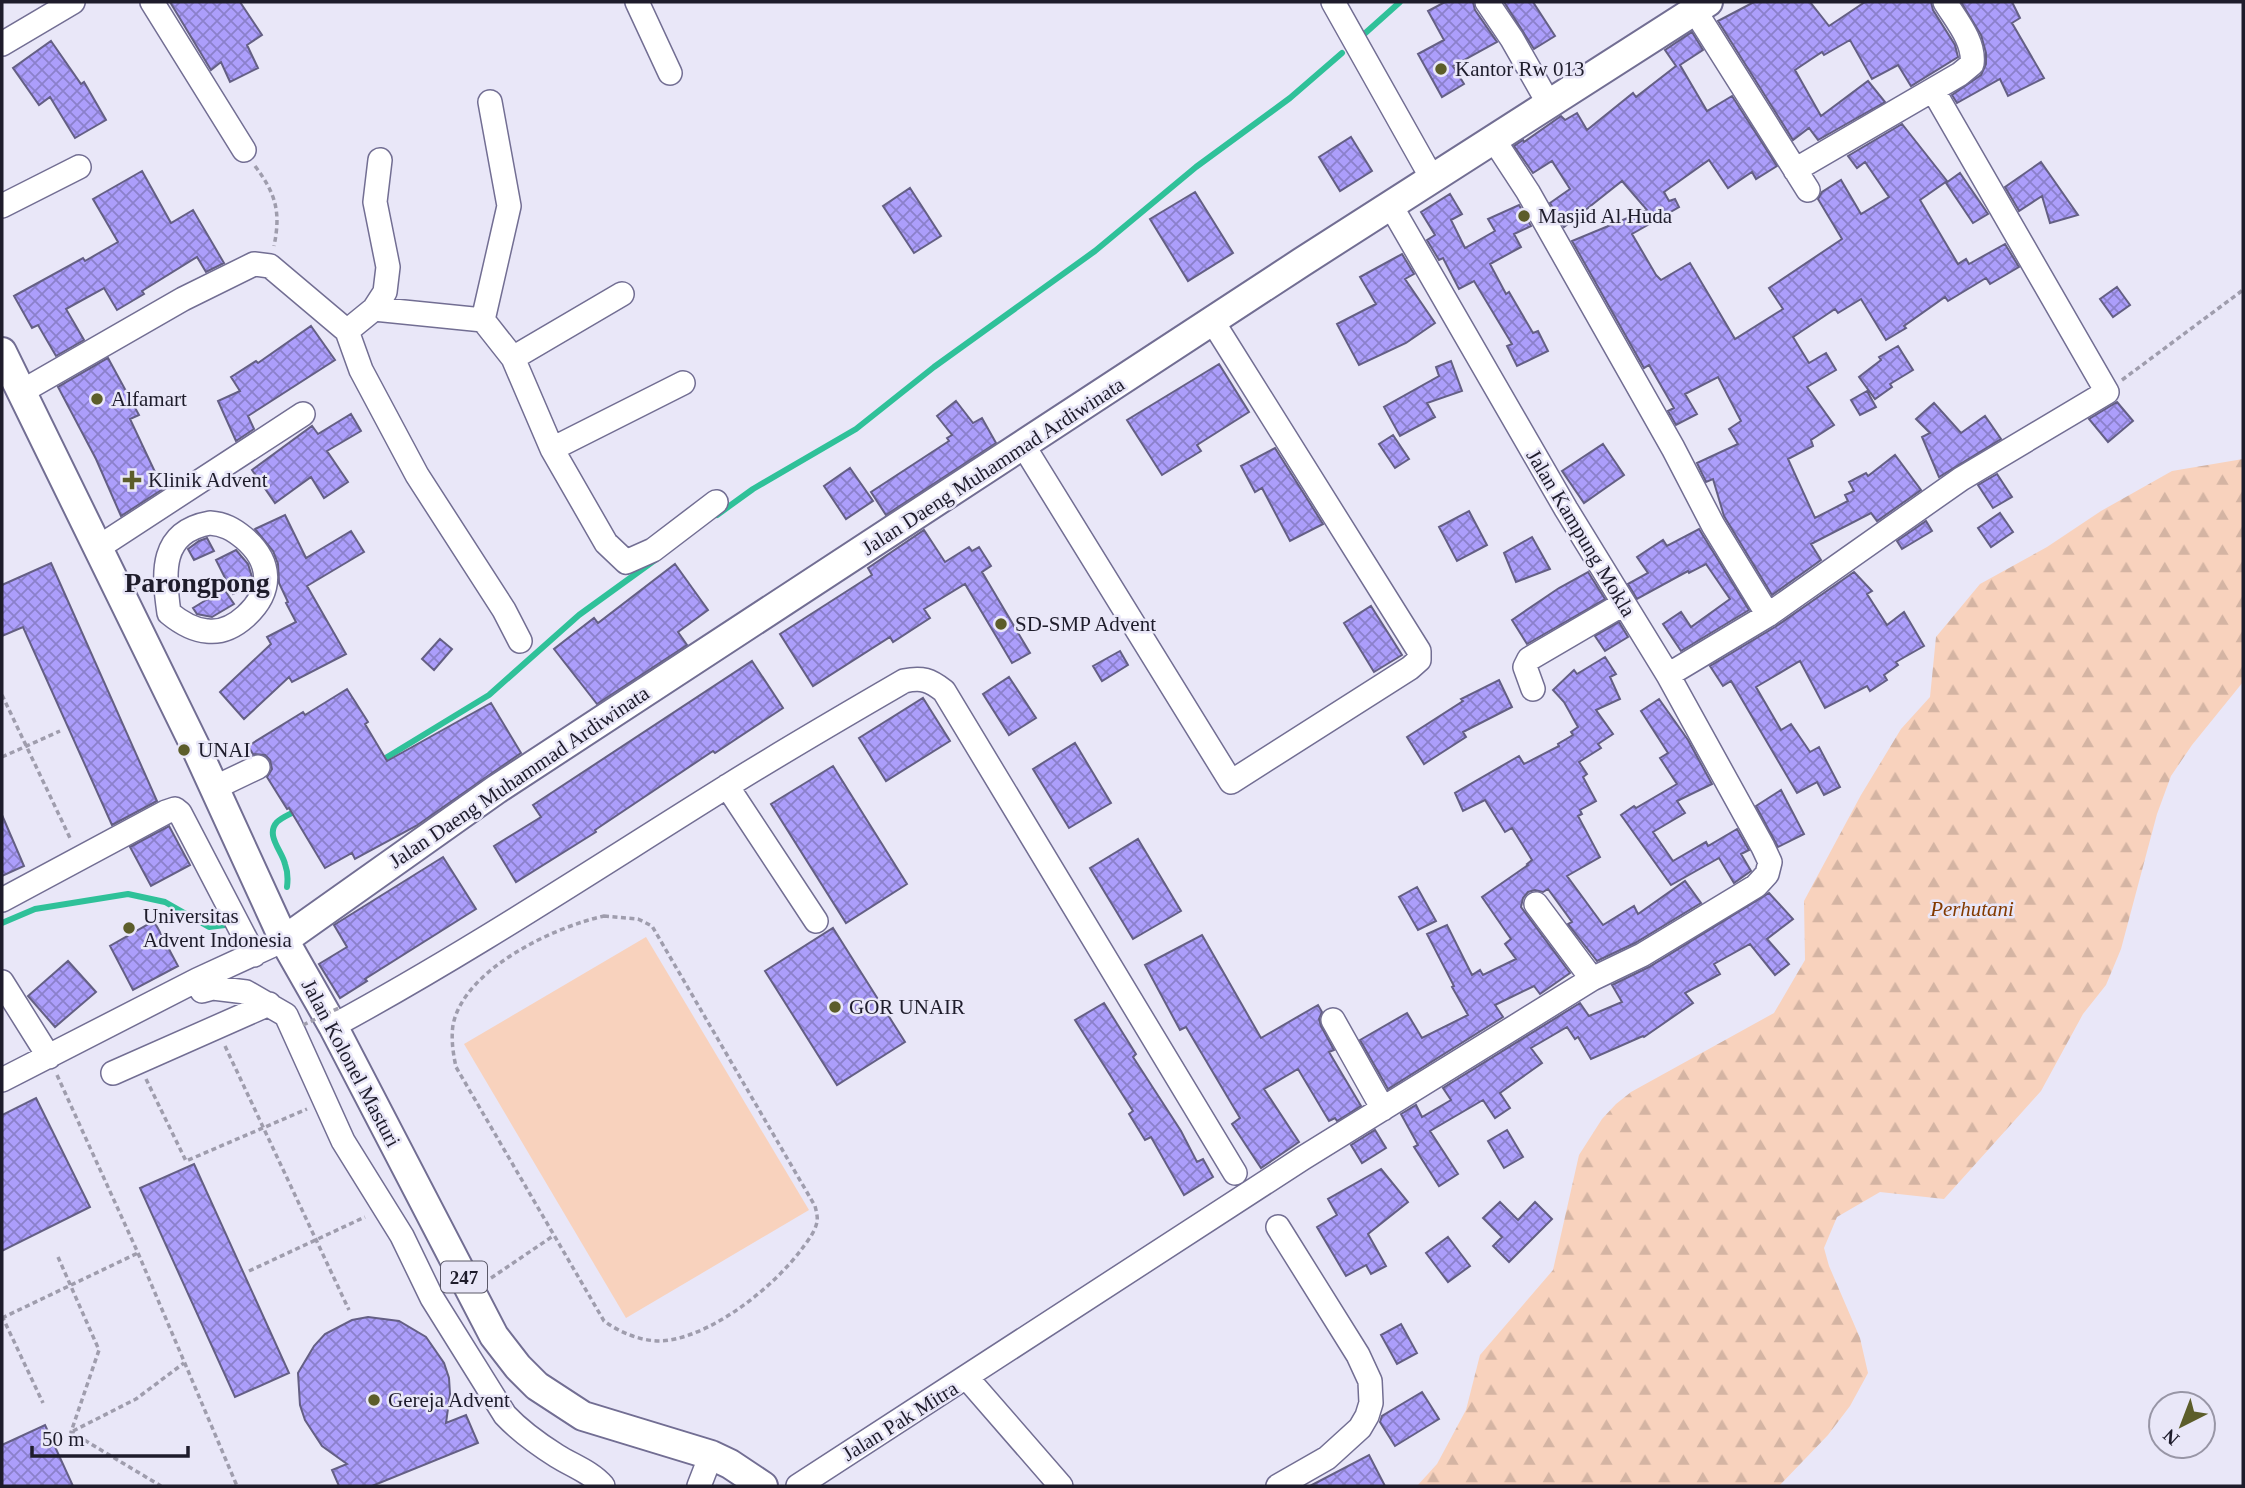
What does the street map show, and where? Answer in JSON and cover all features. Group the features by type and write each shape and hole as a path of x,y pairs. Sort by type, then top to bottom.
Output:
{"main road":[{"name":"Jalan Daeng Muhammad Ardiwinata","path":"284,940 497,789 1213,321 1702,6"},
{"name":"Jalan Kolonel Masturi","path":"2,352 99,547 284,940 337,1016 494,1336 537,1386 583,1416 711,1455 763,1486"}],"street":[{"path":"2,44 74,2"},
{"path":"152,2 244,150"},
{"path":"637,2 670,73"},
{"path":"1333,2 1433,180"},
{"path":"1487,2 1513,39 1549,104"},
{"path":"1795,170 1960,74 1972,64 1974,54 1971,45 1945,2"},
{"path":"1702,6 1808,190"},
{"path":"1668,675 1768,615 1961,479 2107,392 1933,90"},
{"path":"483,320 509,206 490,102"},
{"path":"1494,140 1528,192 1713,525 1768,615"},
{"path":"347,331 374,309 384,292 388,267 375,202 380,160"},
{"path":"2,206 79,167"},
{"name":"Jalan Kampung Mokla","path":"1391,206 1623,604 1668,675 1770,862"},
{"path":"21,392 183,299 254,264 270,265 347,331 361,370 417,475 504,610 520,641"},
{"path":"513,358 622,294"},
{"path":"374,309 483,320 513,358 552,449 607,543 626,562 653,550 716,502"},
{"path":"1023,445 1231,782 1410,668 1419,660 1419,651 1213,321"},
{"path":"552,449 683,383"},
{"path":"99,547 303,414"},
{"path":"221,524 240,535 260,557 264,567 265,590 252,610 231,627 219,632 196,630 169,613 166,561 172,545 188,531 200,525 221,524"},
{"path":"1533,689 1525,667 1529,660 1623,604"},
{"path":"138,629 169,613"},
{"path":"337,1016 399,990 528,913 727,786 904,681 919,677 931,681 944,691 1235,1173"},
{"path":"214,788 258,767"},
{"path":"727,786 816,921"},
{"path":"2,900 175,809 180,813 254,955"},
{"name":"Jalan Pak Mitra","path":"798,1486 1382,1109 1592,979 1642,955 1756,887 1767,874 1770,862"},
{"path":"1535,904 1592,979"},
{"path":"2,1080 200,985 284,940"},
{"path":"2,982 49,1057"},
{"path":"200,985 246,992 286,1015 343,1141 402,1236 432,1298 505,1415 519,1430 558,1457 580,1468 603,1486"},
{"path":"200,985 217,1027"},
{"path":"113,1073 269,1004"},
{"path":"1333,1020 1382,1109"},
{"path":"1278,1227 1358,1354 1370,1381 1371,1403 1360,1428 1327,1458 1278,1486"},
{"path":"967,1378 1061,1486"},
{"path":"699,1486 711,1455"}],"path":[{"path":"244,150 269,185 279,221 270,265"},
{"path":"2107,392 2243,290"},
{"path":"2,695 80,858"},
{"path":"2,757 60,731"},
{"path":"604,916 638,919 652,926 816,1206 817,1222 811,1236 789,1267 760,1294 696,1333 667,1341 640,1339 617,1330 604,1321 553,1236 456,1067 452,1047 454,1023 461,1005 472,989 496,967 524,948 557,930 586,920 604,916"},
{"path":"303,1025 337,1016"},
{"path":"217,1027 349,1310"},
{"path":"49,1057 138,1253 237,1486"},
{"path":"137,1062 186,1161 325,1101"},
{"path":"249,1270 384,1208"},
{"path":"471,1292 553,1236"},
{"path":"43,1403 2,1318 138,1253"},
{"path":"58,1257 99,1350 71,1432"},
{"path":"71,1432 136,1399 184,1363"},
{"path":"71,1432 161,1486"}],"green space":[{"name":"Perhutani","path":"2243,459 2243,682 2192,745 2171,776 2157,814 2121,949 2106,985 2083,1014 2041,1091 1944,1199 1880,1192 1837,1217 1824,1248 1860,1338 1868,1373 1850,1406 1828,1435 1779,1486 1417,1486 1437,1464 1466,1410 1480,1355 1553,1270 1579,1155 1602,1119 1631,1092 1774,1013 1805,960 1804,901 1861,795 1901,729 1930,697 1936,637 1980,584 2047,547 2101,511 2172,471"},
{"path":"646,937 809,1210 626,1318 464,1044"}],"building":[{"path":"170,2 240,2 262,35 247,45 258,68 230,82 221,62 211,70"},
{"path":"1445,2 1473,2 1475,10 1497,42 1453,66 1464,84 1442,97 1418,54 1444,40 1428,11"},
{"path":"1504,2 1533,2 1555,36 1534,49"},
{"path":"1754,2 1810,2 1829,26 1865,2 1931,2 1933,10 1955,45 1958,57 1911,86 1898,65 1872,79 1850,40 1824,55 1822,52 1795,70 1821,116 1868,81 1885,102 1818,140 1809,128 1793,140 1718,21"},
{"path":"1961,2 2012,2 2020,18 2012,23 2044,78 2008,96 2000,79 1957,103 1952,95 1981,75 1986,64 1981,35"},
{"path":"1692,32 1703,50 1680,65 1707,111 1732,96 1777,166 1756,179 1752,172 1728,188 1709,160 1664,192 1669,201 1675,199 1679,207 1632,234 1661,280 1690,263 1735,339 1783,309 1769,288 1842,239 1818,199 1822,192 1841,180 1861,214 1889,197 1865,162 1857,168 1848,156 1902,124 1947,181 1920,200 1958,264 1966,259 1969,264 2005,244 2019,267 1990,284 1986,278 1948,301 1945,297 1886,340 1861,299 1838,313 1835,309 1793,337 1809,363 1826,353 1836,370 1807,387 1834,425 1811,440 1813,446 1788,459 1815,518 1848,501 1845,495 1854,491 1849,482 1866,473 1868,476 1895,455 1921,490 1877,521 1871,513 1811,544 1821,560 1772,595 1724,516 1713,479 1706,482 1697,463 1738,444 1729,429 1741,421 1718,377 1685,394 1697,414 1676,425 1668,411 1674,408 1649,365 1644,368 1572,241 1647,210 1622,181 1564,227 1550,203 1570,189 1552,161 1533,173 1514,146 1561,116 1565,120 1577,113 1587,130 1633,93 1636,97 1676,66 1665,50"},
{"path":"51,41 81,84 84,82 106,120 75,138 50,97 39,105 13,68"},
{"path":"1351,137 1372,171 1340,191 1319,157"},
{"path":"2041,162 2078,215 2050,223 2042,196 2019,211 2005,187"},
{"path":"142,171 171,223 193,210 224,263 206,272 197,257 117,310 104,288 66,309 84,340 56,356 38,325 32,328 14,296 118,242 93,199"},
{"path":"1960,173 1988,214 1973,223 1946,183"},
{"path":"910,188 941,236 914,253 883,206"},
{"path":"1195,192 1233,253 1188,281 1150,219"},
{"path":"1450,194 1462,214 1451,220 1465,248 1495,231 1488,219 1519,205 1531,226 1514,234 1521,247 1490,264 1506,294 1509,292 1533,333 1538,331 1548,351 1517,366 1507,346 1512,344 1474,281 1459,289 1443,258 1439,260 1427,240 1435,235 1421,212"},
{"path":"1402,254 1414,274 1405,279 1435,323 1406,343 1359,365 1337,324 1376,304 1360,277"},
{"path":"2117,287 2130,305 2113,317 2100,299"},
{"path":"311,326 335,360 248,416 254,429 236,441 218,401 240,391 231,377 256,361 258,363"},
{"path":"1898,346 1913,370 1890,384 1892,387 1875,399 1859,377 1881,360 1879,357"},
{"path":"108,358 139,415 130,419 163,489 121,516 96,459 58,387"},
{"path":"1451,361 1462,391 1427,403 1435,417 1400,436 1384,407 1439,376 1436,367"},
{"path":"1219,364 1249,412 1197,445 1201,451 1162,475 1127,420"},
{"path":"1867,391 1876,407 1860,415 1851,400"},
{"path":"956,401 973,423 982,418 996,443 886,515 871,492 949,441 947,438 952,435 937,416"},
{"path":"2117,402 2133,421 2108,442 2089,419"},
{"path":"1934,403 1961,433 1985,416 2001,439 1939,477 1922,437 1930,433 1916,419"},
{"path":"351,414 361,431 327,451 348,482 324,498 311,477 275,503 252,470 312,426 318,434"},
{"path":"1393,435 1409,459 1395,468 1379,444"},
{"path":"1603,444 1624,475 1584,503 1562,471"},
{"path":"1275,448 1323,524 1290,541 1262,488 1255,492 1241,466"},
{"path":"850,468 873,501 846,519 824,486"},
{"path":"1997,474 2012,497 1993,508 1978,485"},
{"path":"1469,511 1487,545 1457,561 1439,527"},
{"path":"2000,513 2013,532 1991,547 1978,528"},
{"path":"285,515 306,558 351,531 364,552 307,586 346,654 292,682 289,677 244,719 220,692 271,644 267,637 296,622 279,583 278,564 273,551 255,529"},
{"path":"1926,521 1932,531 1902,549 1897,541"},
{"path":"1699,529 1749,610 1681,651 1663,624 1681,612 1691,627 1730,599 1706,564 1637,599 1628,584 1648,573 1637,557 1663,540 1667,546"},
{"path":"924,530 945,562 969,547 972,551 979,547 991,566 982,572 1030,653 1012,663 965,584 924,609 930,618 893,642 890,637 813,686 780,634 872,575 868,568"},
{"path":"1532,537 1550,569 1516,582 1504,553"},
{"path":"207,538 214,551 194,560 188,549"},
{"path":"236,550 248,564 252,577 250,586 233,594 216,560"},
{"path":"51,563 157,801 112,825 23,627 2,636 2,585"},
{"path":"675,564 708,610 678,632 687,645 597,704 554,649 594,618 598,623"},
{"path":"1588,572 1605,599 1527,644 1512,620"},
{"path":"1854,572 1872,591 1867,594 1887,625 1904,612 1924,646 1896,662 1898,665 1884,675 1887,680 1870,691 1867,686 1825,708 1800,661 1756,687 1781,730 1791,724 1810,752 1819,747 1840,787 1824,795 1817,782 1797,793 1731,681 1723,686 1710,666 1775,627"},
{"path":"224,589 234,604 212,617 197,614 193,608"},
{"path":"1371,606 1402,655 1374,672 1344,623"},
{"path":"1619,622 1628,637 1605,651 1595,636"},
{"path":"440,639 452,649 434,670 422,659"},
{"path":"1120,651 1128,665 1102,681 1093,666"},
{"path":"1605,657 1616,674 1610,677 1620,699 1596,710 1613,734 1598,744 1601,748 1579,762 1587,774 1583,777 1596,801 1580,810 1582,814 1578,816 1600,857 1567,876 1603,925 1634,906 1638,914 1685,881 1701,903 1635,943 1597,961 1568,924 1572,922 1548,889 1543,892 1528,892 1521,907 1570,973 1540,994 1534,986 1495,1005 1503,1017 1388,1089 1360,1040 1407,1013 1422,1038 1468,1015 1427,934 1447,925 1472,975 1480,970 1483,975 1516,959 1505,944 1511,939 1482,897 1532,860 1512,828 1505,832 1485,800 1463,811 1455,793 1519,756 1524,764 1559,746 1558,744 1573,735 1571,732 1578,727 1564,702 1553,690 1574,670 1577,674"},
{"path":"752,661 783,708 715,753 713,751 595,830 596,832 516,882 494,846 541,817 533,805"},
{"path":"1009,677 1036,718 1009,735 983,694"},
{"path":"1499,680 1512,707 1463,732 1466,737 1424,764 1407,737 1463,701 1461,699"},
{"path":"347,689 368,722 365,724 387,761 491,703 521,753 416,826 355,859 352,853 325,868 267,777 272,769 270,760 265,755 253,754 248,746"},
{"path":"923,698 950,741 886,781 859,738"},
{"path":"1659,699 1688,740 1712,784 1677,801 1685,813 1653,832 1673,861 1706,842 1708,846 1737,829 1749,850 1741,854 1751,871 1734,883 1719,858 1671,885 1621,815 1677,784 1660,758 1668,753 1641,711"},
{"path":"1075,743 1111,803 1069,828 1033,769"},
{"path":"833,766 907,884 846,923 771,804"},
{"path":"1781,790 1804,834 1778,847 1756,806"},
{"path":"2,815 24,866 2,876"},
{"path":"169,826 190,865 151,886 130,847"},
{"path":"1138,839 1181,911 1133,939 1090,868"},
{"path":"443,857 476,909 365,979 367,981 340,998 319,964 347,947 334,925"},
{"path":"1417,887 1436,921 1418,930 1399,897"},
{"path":"1769,893 1793,919 1767,939 1789,964 1775,975 1750,944 1714,964 1720,974 1685,993 1693,1003 1644,1037 1591,1059 1578,1037 1575,1039 1567,1027 1531,1048 1542,1063 1500,1093 1510,1108 1495,1118 1483,1100 1430,1131 1458,1174 1439,1186 1414,1147 1418,1145 1401,1114 1416,1105 1422,1117 1451,1100 1443,1088 1580,1003 1589,1016 1622,1002 1612,985 1649,967"},
{"path":"154,921 178,966 133,990 110,946"},
{"name":"GOR UNAIR","path":"833,928 905,1042 837,1085 765,971"},
{"path":"1202,935 1261,1038 1318,1005 1322,1012 1319,1019 1321,1026 1334,1050 1329,1052 1361,1106 1337,1121 1335,1118 1329,1121 1298,1069 1264,1089 1299,1142 1261,1168 1232,1124 1240,1118 1186,1027 1180,1030 1145,965"},
{"path":"68,961 96,992 55,1027 28,996"},
{"path":"1104,1003 1136,1054 1133,1057 1181,1131 1197,1162 1203,1159 1213,1177 1184,1195 1151,1137 1145,1140 1129,1114 1133,1111 1075,1020"},
{"path":"36,1098 90,1207 2,1251 2,1115"},
{"path":"1375,1130 1386,1148 1362,1163 1351,1145"},
{"path":"1507,1130 1523,1157 1504,1168 1488,1141"},
{"path":"194,1164 289,1373 235,1397 140,1188"},
{"path":"1381,1169 1408,1202 1368,1234 1386,1266 1371,1274 1366,1265 1346,1276 1317,1227 1337,1215 1328,1199"},
{"path":"1500,1202 1518,1220 1535,1202 1552,1219 1509,1262 1493,1246 1502,1237 1483,1218"},
{"path":"1448,1237 1470,1266 1448,1282 1426,1253"},
{"name":"Gereja Advent","path":"368,1317 399,1321 426,1337 444,1363 449,1378 446,1423 466,1415 478,1443 372,1486 339,1486 332,1470 347,1464 322,1446 305,1420 300,1405 298,1373 314,1346 325,1334 352,1320"},
{"path":"1401,1324 1417,1353 1397,1364 1381,1335"},
{"path":"1422,1392 1439,1419 1395,1446 1380,1422 1382,1416"},
{"path":"45,1425 73,1486 2,1486 2,1445"},
{"path":"1369,1455 1385,1486 1310,1486"}],"waterway":[{"path":"1362,36 1400,2"},
{"path":"717,515 753,489 856,429 934,367 1095,251 1196,167 1290,98 1342,53"},
{"path":"379,762 489,695 579,615 655,560"},
{"path":"287,887 286,867 273,832 277,822 297,810"},
{"path":"2,923 35,909 128,894 165,902 209,927 225,925"}],"place":[{"name":"Kantor Rw 013","path":"1441,69"},
{"name":"Masjid Al Huda","path":"1524,216"},
{"name":"Alfamart","path":"97,399"},
{"name":"Klinik Advent","path":"132,480"},
{"name":"SD-SMP Advent","path":"1001,624"},
{"name":"UNAI","path":"184,750"},
{"name":"Universitas Advent Indonesia","path":"129,928"},
{"name":"GOR UNAIR","path":"835,1007"},
{"name":"Gereja Advent","path":"374,1400"}],"district":[{"name":"Parongpong","path":"197,582"}]}
